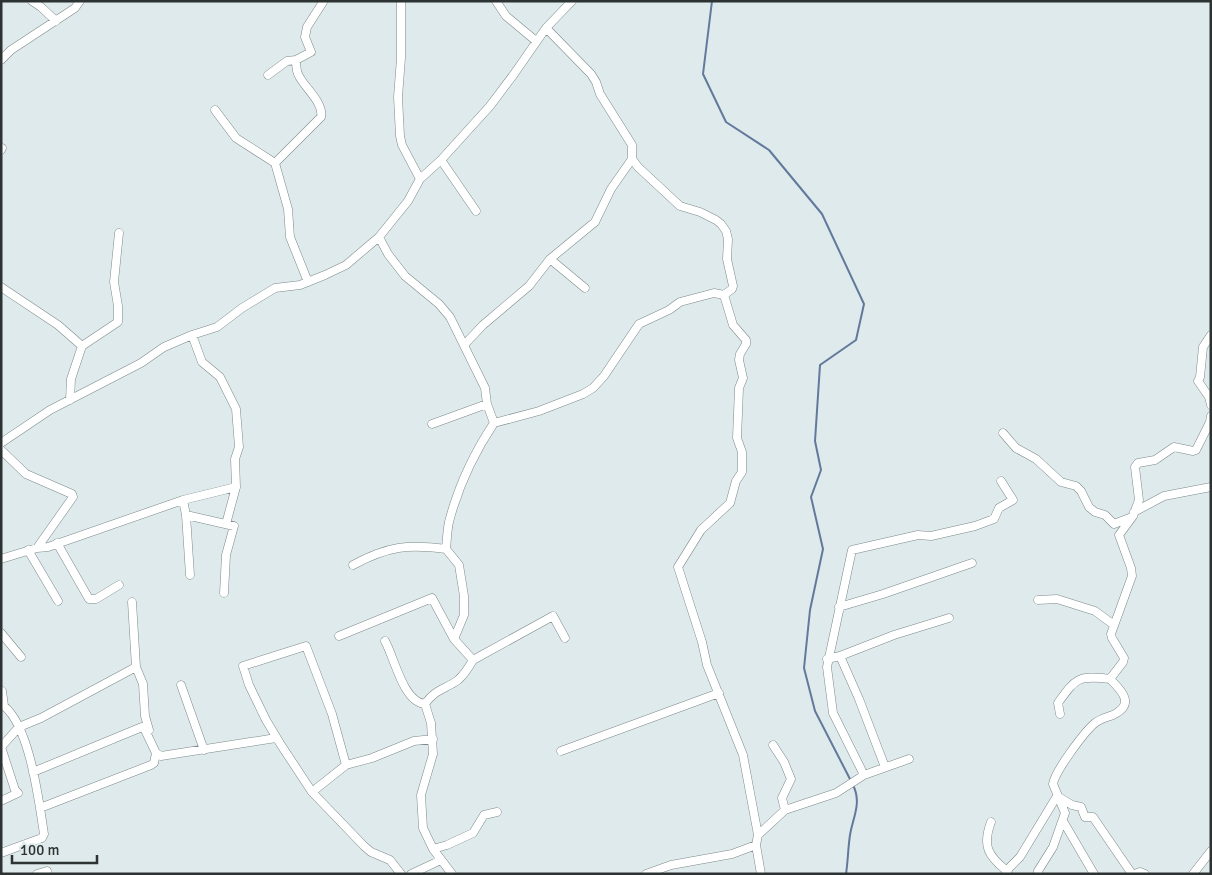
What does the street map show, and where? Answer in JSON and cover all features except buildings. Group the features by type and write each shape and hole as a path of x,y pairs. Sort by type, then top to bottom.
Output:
{"street":[{"path":"32,1 56,21"},
{"path":"1,60 12,50 75,8 80,1"},
{"path":"268,75 287,61 296,60 311,52 305,37 307,27 323,1"},
{"path":"401,1 401,58 398,98 400,136 402,145 420,179"},
{"path":"496,1 506,16 536,41"},
{"path":"1,443 50,410 141,363 164,347 217,327 242,308 276,288 290,287 308,282 346,265 379,237 408,201 420,179 441,160 504,89 536,41 569,3"},
{"path":"464,344 484,324 529,286 550,259 595,222 611,189 632,159 632,145 600,94 591,74 546,28"},
{"path":"275,163 322,114 318,103 297,73 296,60"},
{"path":"215,110 236,138 275,163 288,209 290,237 308,282"},
{"path":"454,639 464,615 464,596 459,565 446,549 448,524 457,496 478,448 494,423 539,411 583,394 593,388 604,376 639,324 669,310 680,302 714,293 724,295 732,289 727,259 728,239 726,231 716,220 700,212 680,206 638,167 632,159"},
{"path":"441,160 476,211"},
{"path":"70,400 71,379 82,346 118,322 118,306 114,282 119,233"},
{"path":"379,237 388,254 405,276 446,311 485,388 486,404 494,423"},
{"path":"550,259 585,288"},
{"path":"1,287 58,325 82,346"},
{"path":"724,295 733,325 746,340 739,360 743,378 739,388 737,438 742,452 742,472 736,481 730,503 701,530 678,567 702,642 707,665 743,755 758,835 756,845 761,874"},
{"path":"192,335 202,362 220,377 236,409 239,447 235,459 236,487 226,524"},
{"path":"1211,335 1203,347 1198,381 1209,398 1211,405"},
{"path":"432,424 486,404"},
{"path":"1110,679 1124,658 1111,634 1132,576 1119,535 1133,514 1139,500 1135,467 1137,464 1156,460 1174,447 1196,450 1210,422 1211,416"},
{"path":"1003,433 1016,448 1036,459 1061,482 1076,486 1081,491 1089,507 1095,512 1105,515 1112,523 1116,524 1164,496 1211,487"},
{"path":"1,450 26,474 73,496 37,548"},
{"path":"864,775 833,713 827,659 852,550 918,535 930,536 975,526 994,518 999,508 1012,500 1001,482"},
{"path":"1,559 56,543 184,500 236,487"},
{"path":"184,500 190,575"},
{"path":"186,515 233,525 234,528 226,555 224,593"},
{"path":"56,543 89,599 96,599 119,585"},
{"path":"353,564 392,548 419,546 446,549"},
{"path":"28,550 58,601"},
{"path":"839,607 972,563"},
{"path":"339,636 432,598 454,639 473,660"},
{"path":"1038,600 1057,599 1095,611 1114,624"},
{"path":"132,602 136,667 145,694 144,703 147,725 159,755"},
{"path":"425,704 431,695 463,675 473,660 553,616 565,638"},
{"path":"827,659 949,618"},
{"path":"1,633 21,657"},
{"path":"385,641 392,653 403,684 415,701 425,704"},
{"path":"346,765 332,714 306,646 243,666 249,685 276,738 312,792 364,846 371,852 390,860 401,874"},
{"path":"840,656 885,766"},
{"path":"1,801 18,793 15,790 1,747 19,727 136,667"},
{"path":"1038,874 1053,847 1065,810 1057,796 1053,784 1054,778 1068,756 1096,723 1122,709 1124,694 1110,679 1091,676 1077,680 1071,684 1058,703 1060,714"},
{"path":"181,685 204,750"},
{"path":"1,854 43,836 40,808 28,749 10,710 3,707 2,691"},
{"path":"561,751 719,693"},
{"path":"425,704 432,723 433,739 432,759 422,795 423,828 433,849 452,874"},
{"path":"33,772 142,727 159,755"},
{"path":"159,755 204,750 276,738"},
{"path":"312,792 346,765 393,751 414,741 433,739"},
{"path":"773,745 784,762 791,779 782,798 785,810"},
{"path":"40,808 151,765 159,755"},
{"path":"758,835 785,810 836,793 864,775 909,759"},
{"path":"991,822 988,829 987,850 1007,872 1020,857 1057,796"},
{"path":"1057,796 1072,805 1081,807 1085,817 1093,817 1133,874 1140,872 1145,874"},
{"path":"433,849 473,833 484,815 497,812"},
{"path":"1063,821 1094,874"},
{"path":"646,874 671,865 732,854 756,845"},
{"path":"1193,874 1211,851"},
{"path":"411,874 441,860"},
{"path":"37,874 47,871"}],"waterway":[{"path":"712,1 703,74 726,122 769,150 822,214 864,304 856,340 820,365 815,441 821,470 811,497 823,549 810,610 804,668 815,711 851,781"},
{"path":"846,874 850,835 857,804 853,785"}]}
